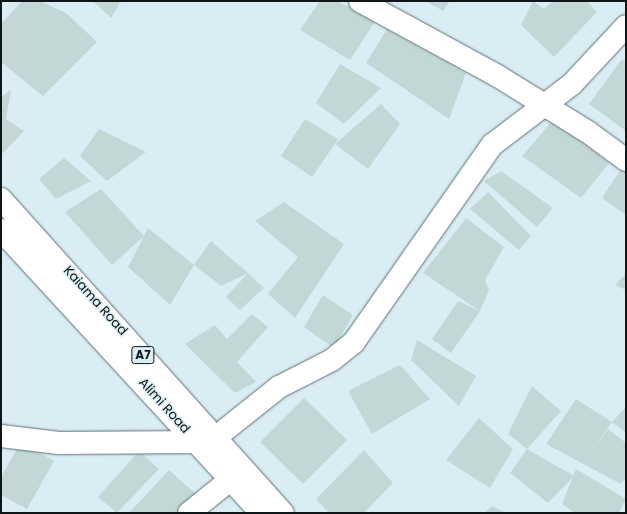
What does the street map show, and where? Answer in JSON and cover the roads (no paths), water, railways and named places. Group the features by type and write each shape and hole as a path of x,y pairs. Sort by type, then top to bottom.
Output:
{"main road":[{"path":"360,1 496,75 546,106 626,160"},
{"path":"1,436 59,442 206,440 279,387 332,360 354,342 492,145 546,106 572,84 626,26"},
{"name":"Kaiama Road","path":"1,199 98,303 206,440 283,513"},
{"name":"Alimi Road","path":"1,230 206,440 230,480 261,513"},
{"path":"189,513 230,480"}]}
